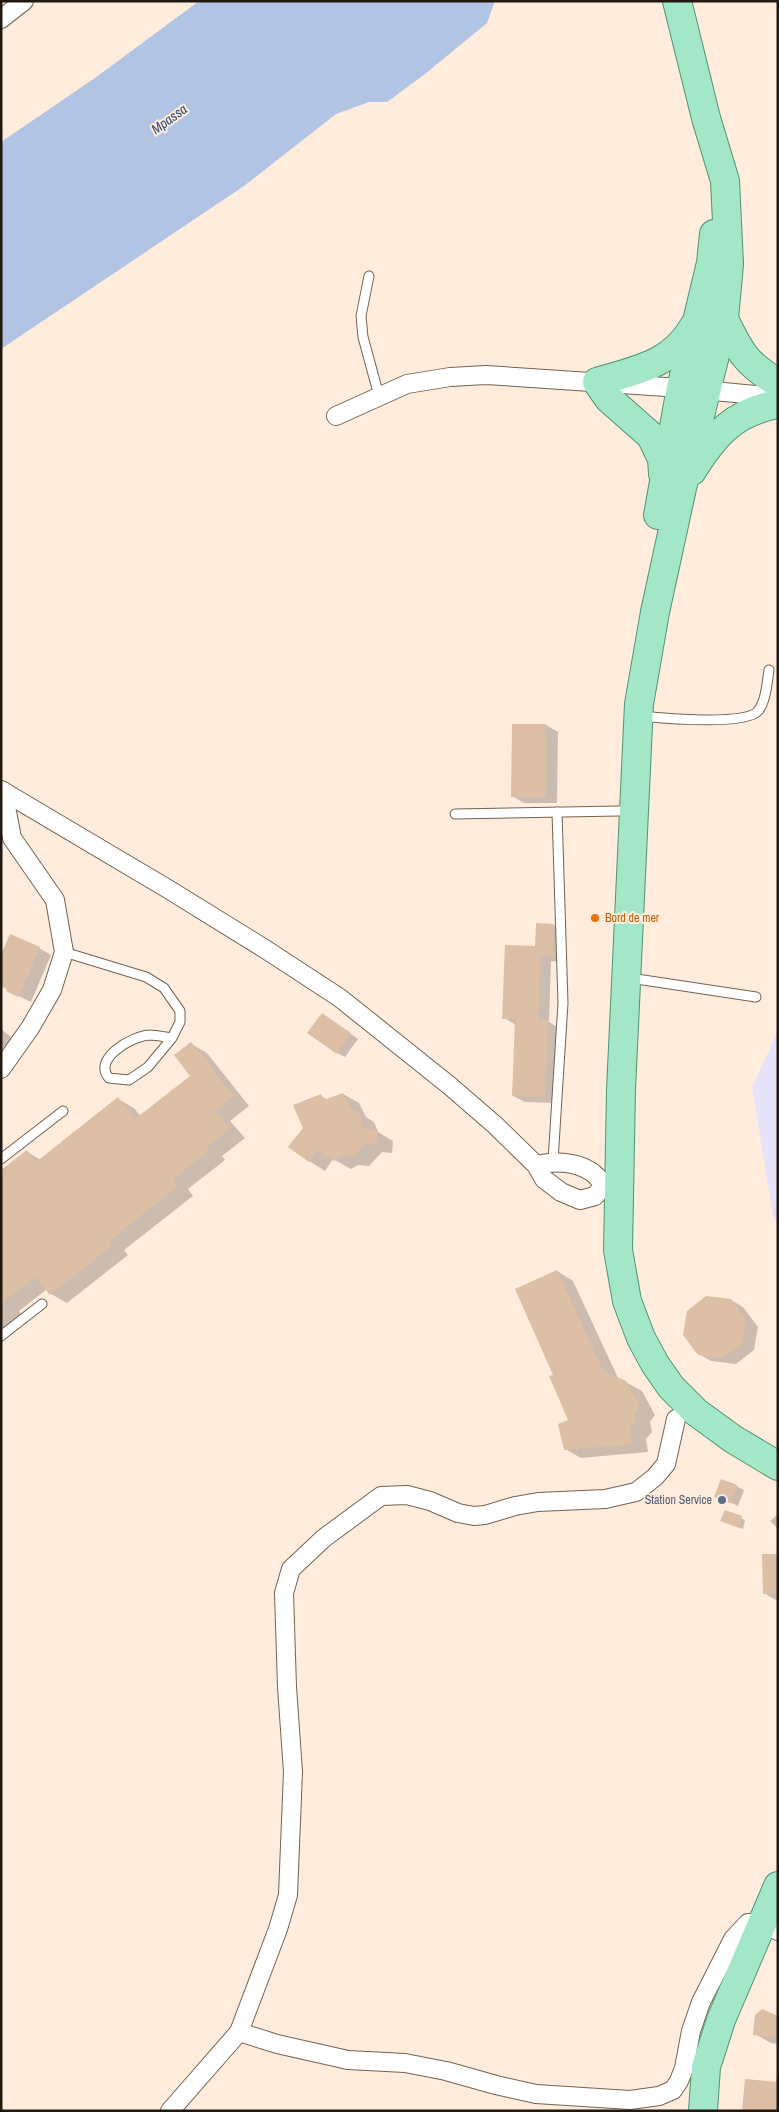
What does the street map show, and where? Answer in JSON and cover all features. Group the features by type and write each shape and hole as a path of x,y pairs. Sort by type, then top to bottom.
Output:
{"main road":[{"path":"677,1 716,155 725,182 729,264 711,317 673,485 630,660 621,742 611,943 603,1149 604,1241 606,1268 613,1305 626,1341 658,1398 676,1420 691,1432 724,1453 778,1480"},
{"path":"711,317 673,352 655,364 596,382 608,399 651,436 673,485 655,612 637,716 625,978 618,1250 627,1301 641,1338 671,1388 696,1412 733,1439 778,1466"},
{"path":"711,317 757,370 778,382"},
{"path":"673,485 721,432 738,417 760,408 778,404"},
{"path":"718,2111 720,2066 732,2025 772,1928 778,1886"},
{"path":"703,2111 706,2067 721,2020 772,1928"}],"street":[{"path":"1,19 24,1"},
{"path":"336,416 407,384 450,377 486,376 596,382 778,397"},
{"path":"1,1069 30,1028 52,990 64,952 55,900 6,843 2,791"},
{"path":"2,791 176,894 340,998 544,1163 591,1171 604,1185 595,1196 580,1200 562,1192 544,1179 544,1163"},
{"path":"170,2111 239,2032 278,1929 288,1895 293,1772 287,1687 284,1592 291,1569 324,1538 381,1496 407,1496 430,1502 458,1513 474,1516 538,1502 605,1499 636,1492 655,1477 666,1464 676,1420"},
{"path":"239,2032 277,2044 348,2060 413,2065 536,2094 630,2100 659,2096 673,2090 679,2081 684,2068 691,2031 701,2002 733,1939 748,1923 772,1928"}],"lane":[{"path":"369,276 361,316 363,337 379,396"},
{"path":"637,716 694,719 748,717 758,712 764,700 769,670"},
{"path":"455,814 619,810"},
{"path":"544,1163 563,1003 557,812"},
{"path":"64,952 146,977 164,988 180,1010 180,1022 172,1038 148,1067 129,1080 109,1078 104,1073 107,1060 116,1049 136,1038 149,1035 172,1038"},
{"path":"625,978 756,997"},
{"path":"3,1155 63,1111"},
{"path":"1,1336 42,1304"}],"shaded area":[{"path":"778,1031 778,1223 773,1216 752,1087"}],"water":[{"name":"Mpassa","path":"199,1 495,1 487,23 425,74 387,102 369,102 336,114 244,186 1,349 1,142 95,78"}],"building":[{"path":"512,724 546,724 546,797 511,797"},
{"path":"536,923 554,924 553,956 540,955 538,1020 548,1020 545,1097 512,1096 515,1019 502,1019 505,945 535,946"},
{"path":"10,934 40,947 18,997 1,986 1,954"},
{"path":"322,1013 351,1033 337,1054 307,1033"},
{"path":"191,1042 234,1096 215,1111 230,1129 207,1146 210,1150 173,1179 178,1186 109,1241 113,1245 50,1295 35,1277 1,1304 1,1170 27,1150 36,1162 118,1097 135,1119 190,1076 174,1055"},
{"path":"343,1093 352,1111 358,1111 363,1120 361,1128 378,1131 376,1145 365,1143 353,1157 342,1156 334,1161 317,1150 309,1162 288,1147 303,1128 293,1105 321,1094 324,1100"},
{"path":"557,1270 603,1371 626,1381 640,1406 634,1413 636,1422 630,1429 633,1444 564,1450 558,1424 568,1420 549,1376 553,1375 515,1289"},
{"path":"706,1296 731,1299 746,1319 743,1343 723,1358 698,1355 683,1335 687,1311"},
{"path":"721,1479 737,1485 730,1503 714,1497"},
{"path":"725,1510 742,1516 739,1528 720,1521"},
{"path":"762,1554 778,1554 778,1593 763,1594"},
{"path":"762,2009 778,2016 778,2037 753,2035 755,2015"},
{"path":"745,2079 778,2082 778,2111 742,2111"}],"place":[{"name":"Bord de mer","path":"595,918"},
{"name":"Station Service","path":"722,1500"}]}
